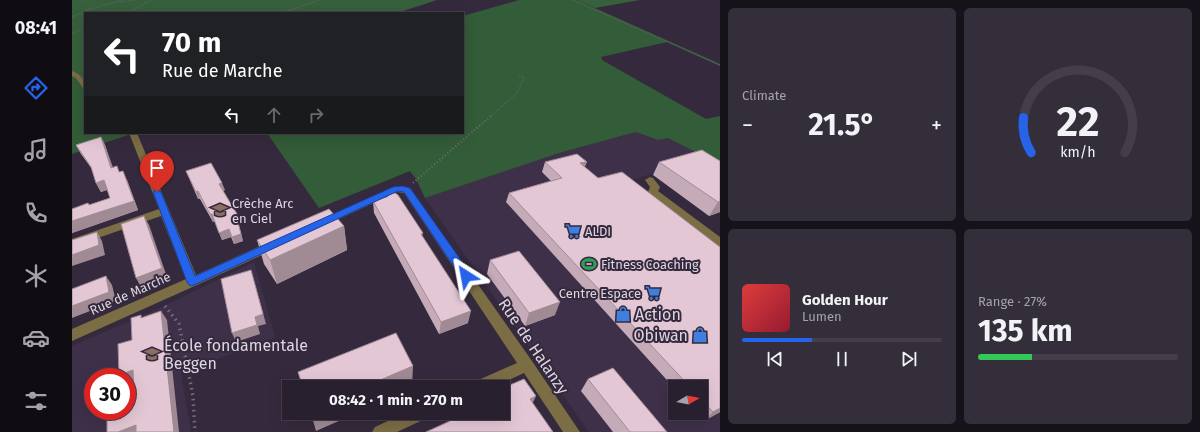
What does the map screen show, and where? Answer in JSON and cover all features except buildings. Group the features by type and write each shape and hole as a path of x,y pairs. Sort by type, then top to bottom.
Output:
{"street":[{"path":"73,73 84,86"},
{"path":"134,135 192,282"},
{"path":"650,180 655,187 653,192 720,243"},
{"name":"Rue de Halanzy","path":"316,225 396,189 407,190 572,432"},
{"path":"72,243 164,211"},
{"name":"Rue de Marche","path":"72,335 280,242"},
{"path":"494,380 527,365"},
{"path":"380,432 407,420"}],"path":[{"path":"72,17 86,10 122,0"},
{"path":"117,2 136,0"},
{"path":"129,12 152,0"},
{"path":"285,12 319,0"},
{"path":"573,0 720,65"},
{"path":"72,33 84,28"},
{"path":"413,183 517,93 524,78 519,75"},
{"path":"564,293 586,290"},
{"path":"164,304 178,324 193,396 195,432"}],"shaded area":[{"path":"637,132 658,140 668,138 707,156 629,181 720,254 720,432 589,432 425,198 559,153"},
{"name":"École fondamentale Beggen","path":"254,262 275,337 181,373 191,432 72,432 72,346 160,308"}],"green space":[{"path":"72,0 437,0 400,12 84,12 84,81 72,73"},
{"path":"519,0 577,0 720,64 720,66 667,42 601,57 602,60 706,119 720,116 720,164 668,138 658,140 636,132 559,153 425,198 416,179 410,171 319,208 268,134 464,134 464,16"},
{"path":"577,0 640,0 595,8"},
{"path":"72,73 84,80 84,134 131,134 72,154"}],"place":[{"name":"Crèche Arc en Ciel","path":"220,210"},
{"name":"ALDI","path":"573,231"},
{"name":"Fitness Coaching","path":"589,264"},
{"name":"Centre Espace","path":"653,293"},
{"name":"Action","path":"623,314"},
{"name":"Obiwan","path":"700,335"},
{"name":"École fondamentale Beggen","path":"152,354"}],"route":[{"path":"157,192 192,282 396,189 402,188 407,190 466,276"}]}
